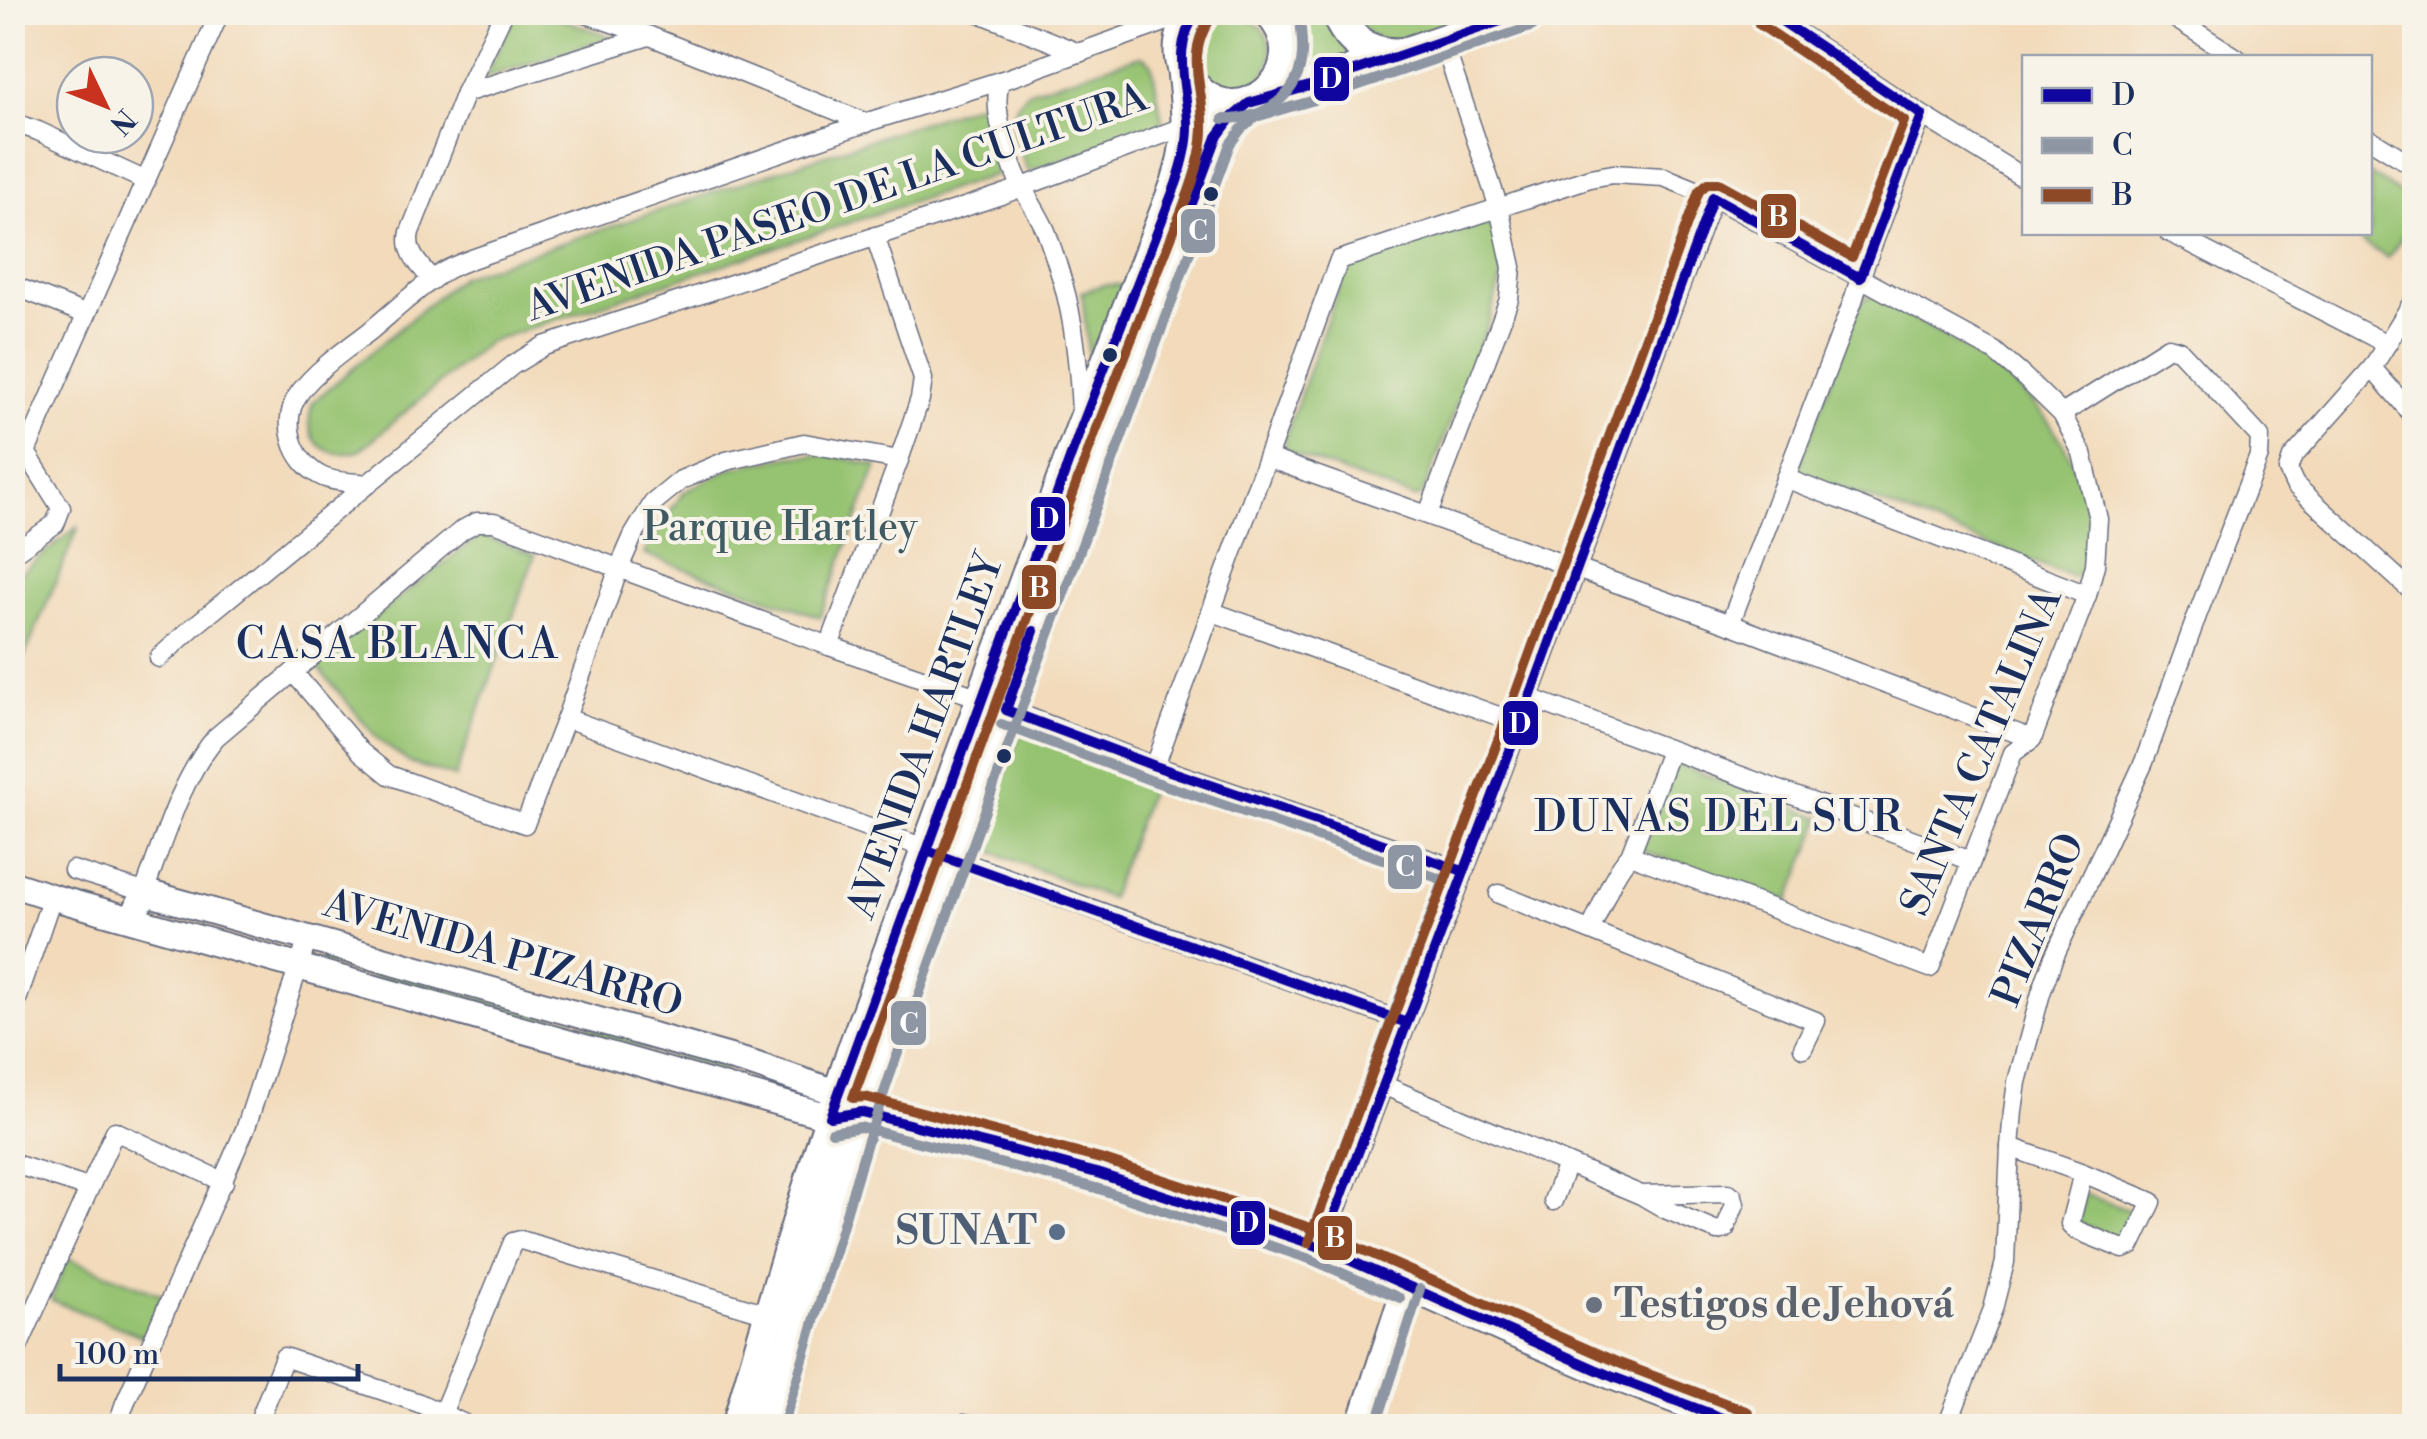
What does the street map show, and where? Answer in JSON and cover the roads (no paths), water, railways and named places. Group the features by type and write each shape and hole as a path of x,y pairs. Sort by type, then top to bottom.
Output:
{"highway":[{"path":"1194,12 1182,36 1182,66 1188,80 1202,95 1222,104 1249,102 1276,84 1287,50 1280,19"},
{"path":"1337,12 1358,44 1373,52 1407,54"},
{"name":"AVENIDA PASEO DE LA CULTURA","path":"1249,102 1313,85 1528,12"}],"main road":[{"name":"AVENIDA HARTLEY","path":"994,705 1081,428 1184,160 1188,124 1182,66"},
{"name":"AVENIDA HARTLEY","path":"783,1319 843,1107 994,705 1217,137 1249,102"},
{"name":"AVENIDA PIZARRO","path":"12,884 300,966 1100,1174 1322,1248 1558,1354 1742,1426"},
{"path":"133,918 144,892"},
{"name":"AVENIDA PIZARRO","path":"144,892 752,1064 843,1107"},
{"path":"1360,1426 1406,1284"},
{"path":"737,1426 783,1319"},
{"path":"767,1426 783,1319"}],"street":[{"path":"12,554 55,524 62,508 19,448 85,314 220,12"},
{"path":"432,280 410,252 408,240 465,92 504,12"},
{"path":"581,12 867,123"},
{"path":"977,12 1079,53"},
{"name":"AVENIDA PASEO DE LA CULTURA","path":"1194,12 445,270 300,392 288,419 295,448 304,463 330,480 369,484 512,365 544,346 1024,188 1249,102"},
{"path":"1767,12 2022,177"},
{"path":"2165,12 2232,55"},
{"path":"465,92 650,36"},
{"path":"1428,514 1509,299 1512,266 1498,208 1443,41"},
{"path":"1000,80 996,107 1014,172 1045,230 1066,296 1078,368 1081,428"},
{"path":"1730,624 1922,115"},
{"path":"12,122 146,181"},
{"path":"2372,140 2414,166"},
{"name":"SANTA CATALINA","path":"1268,458 1339,260 1590,178 1613,174 1664,178 1713,198 1994,352 2062,414 2082,452 2098,520 2096,565 2032,738 2013,752 1930,968 1630,855"},
{"path":"1322,1248 1713,198"},
{"path":"2175,235 2387,344"},
{"path":"829,646 920,399 922,379 875,236"},
{"path":"12,285 85,314"},
{"path":"2414,300 2372,368 2292,458 2288,470 2295,485 2414,593"},
{"name":"PIZARRO","path":"1947,1426 1993,1309 2005,1262 2017,1082 2041,993 2144,762 2259,456 2260,437 2179,350 2168,347 2062,414"},
{"path":"2372,368 2414,416"},
{"path":"292,672 361,752 389,775 525,824 619,568 653,504 680,480 726,461 804,443 898,460"},
{"path":"1155,766 1268,458 1730,624 2032,738"},
{"path":"1785,478 2087,595"},
{"path":"160,658 369,484"},
{"path":"73,870 144,892 185,785 216,737 462,530 476,522 494,522 1155,766 1463,871"},
{"path":"1213,612 1520,724"},
{"path":"1530,698 1971,861"},
{"path":"566,718 1406,1023"},
{"path":"1590,930 1620,865 1630,855 1670,752"},
{"path":"1499,894 1816,1021 1804,1048"},
{"path":"18,996 52,897"},
{"path":"117,1426 246,1127 308,938"},
{"path":"1384,1085 1641,1194 1665,1210 1717,1231 1725,1229 1736,1204 1734,1196 1728,1193 1641,1194"},
{"path":"12,1361 115,1131 224,1182"},
{"path":"2010,1147 2082,1173 2152,1202 2131,1246 2123,1249 2070,1224 2082,1173"},
{"path":"12,1163 88,1188"},
{"path":"1553,1201 1567,1164"},
{"path":"440,1420 514,1242 521,1240 783,1319"},
{"path":"257,1426 284,1357 440,1420 469,1426"}],"place":[{"name":"SUNAT","path":"1057,1232"},
{"name":"Testigos de Jehová","path":"1594,1305"}],"district":[{"name":"CASA BLANCA","path":"398,645"},
{"name":"DUNAS DEL SUR","path":"1719,818"}],"park label":[{"name":"Parque Hartley","path":"780,528"}]}
